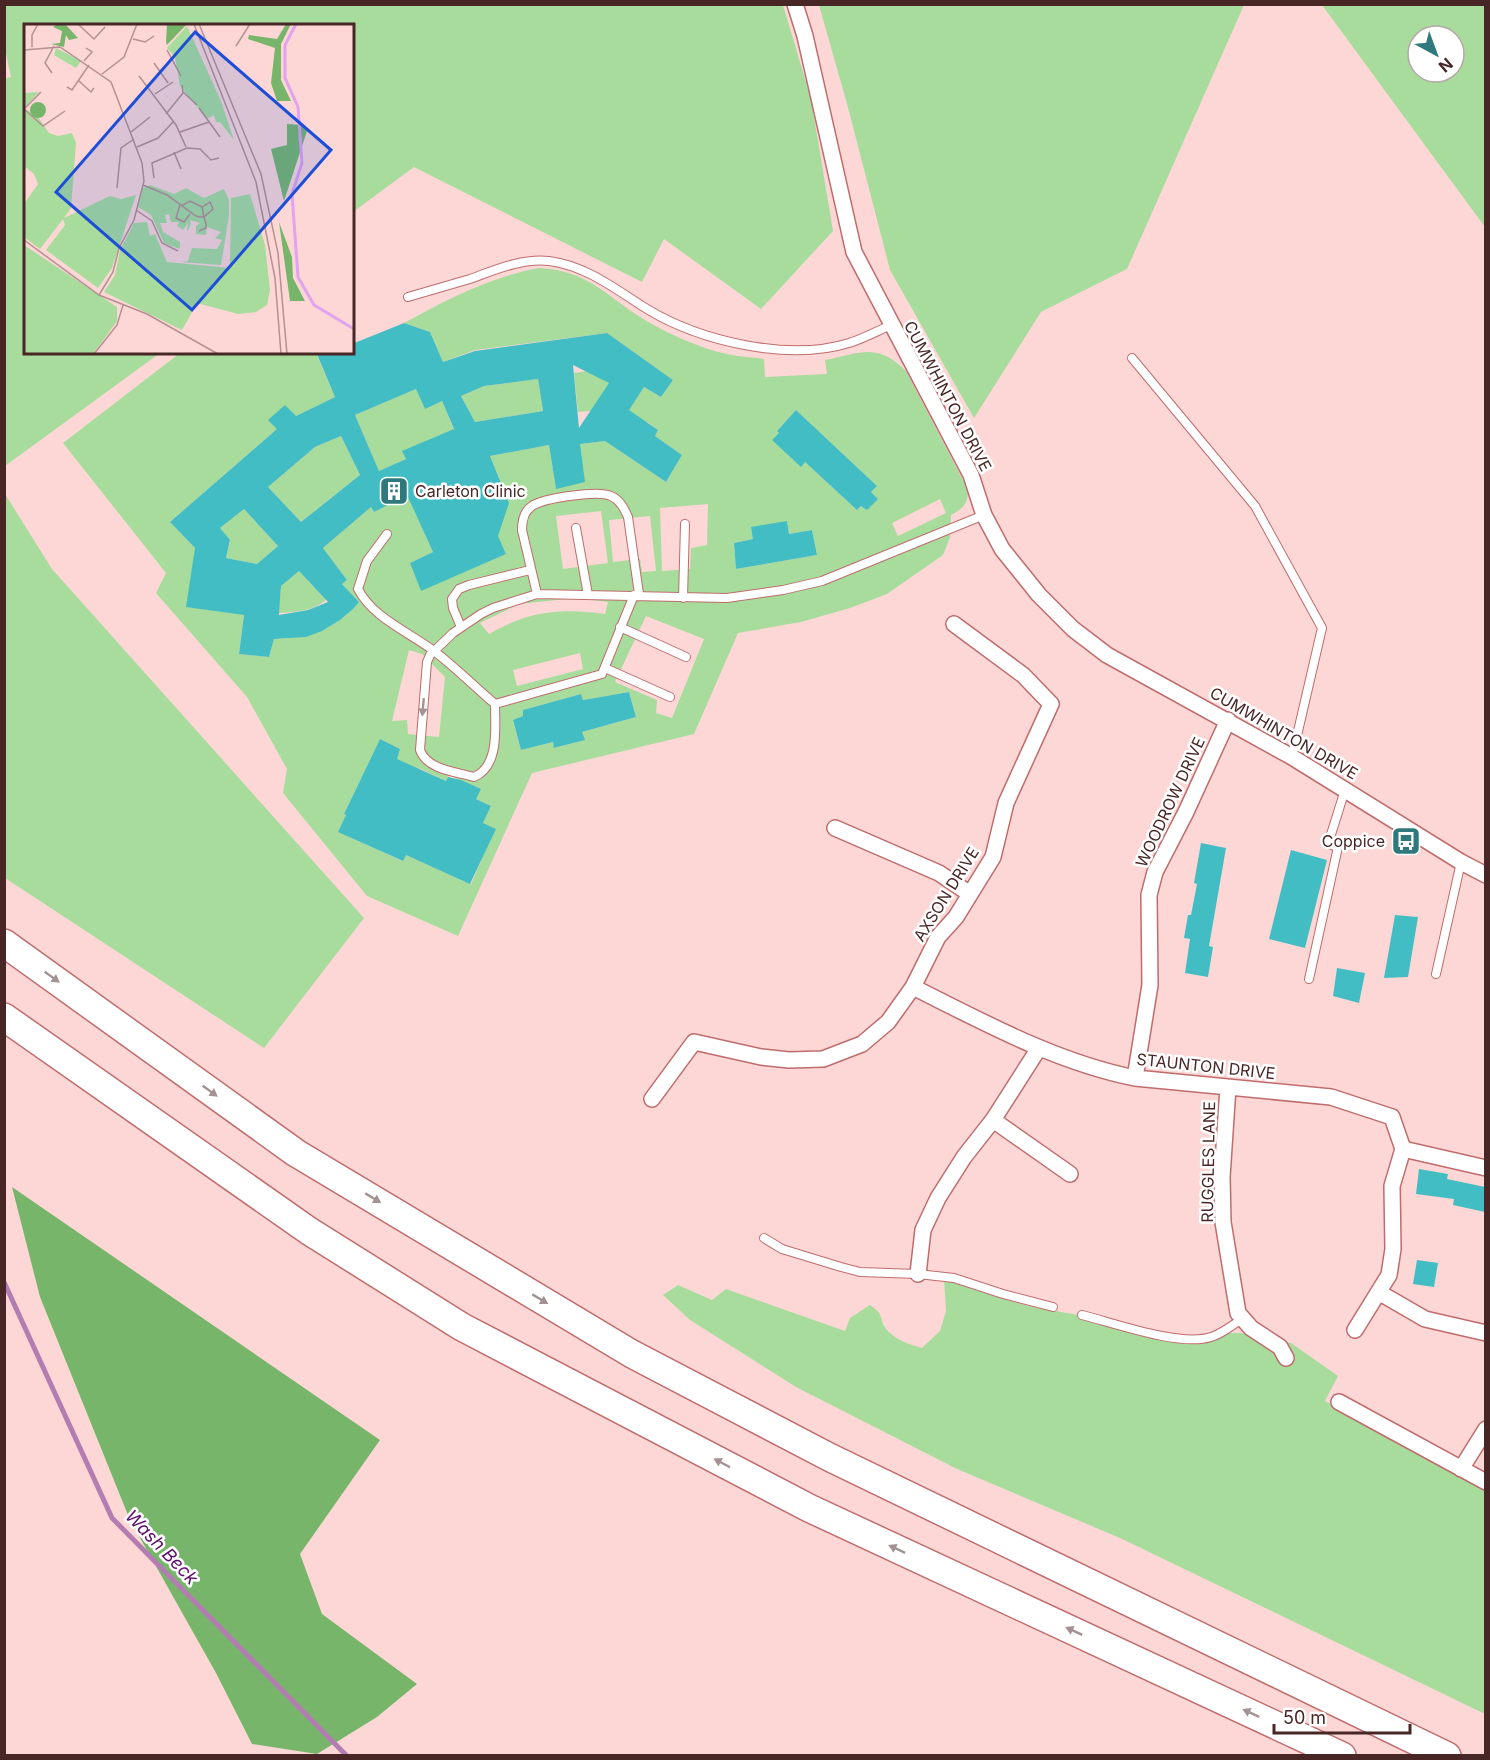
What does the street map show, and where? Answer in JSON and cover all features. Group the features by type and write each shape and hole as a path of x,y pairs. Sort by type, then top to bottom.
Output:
{"highway":[{"path":"4,943 296,1153 632,1354 829,1457 1447,1755"},
{"path":"4,1017 309,1231 462,1327 809,1508 1342,1755"}],"street":[{"name":"CUMWHINTON DRIVE","path":"795,4 805,36 854,252 971,475 984,515 1002,549 1039,595 1073,629 1107,655 1292,757 1485,875"},
{"name":"AXSON DRIVE","path":"652,1100 693,1041 761,1057 789,1060 823,1059 862,1044 888,1022 913,987 938,937 956,917 993,857 1006,803 1051,704 1023,675 954,624"},
{"name":"WOODROW DRIVE","path":"1135,1078 1150,985 1149,895 1155,872 1186,812 1228,720"},
{"path":"835,828 939,873 970,894"},
{"name":"STAUNTON DRIVE","path":"913,987 1039,1048 1108,1072 1135,1078 1331,1097 1392,1117 1403,1149"},
{"path":"918,1274 923,1230 938,1198 964,1157 993,1120 1039,1048"},
{"name":"RUGGLES LANE","path":"1228,1087 1222,1177 1223,1222 1238,1312 1243,1319"},
{"path":"993,1120 1070,1174"},
{"path":"1355,1330 1380,1293 1389,1275 1393,1249 1392,1186 1403,1149 1485,1168"},
{"path":"1380,1293 1425,1319 1485,1333"},
{"path":"1243,1319 1251,1328 1280,1347 1286,1358"},
{"path":"1339,1402 1485,1482"},
{"path":"1461,1468 1485,1429"}],"lane":[{"path":"408,297 517,263 547,261 563,263 586,271 649,310 712,338 736,344 818,350 849,343 891,325"},
{"path":"1132,358 1255,506 1322,628 1292,757"},
{"path":"495,704 602,674 620,627 637,595 628,517 619,502 603,494 569,496 541,502 526,511 522,520 522,530 537,594"},
{"path":"387,534 367,561 358,589 379,614 435,651 495,704 494,747 490,761 479,775 474,777 425,760 420,750 427,662 430,655 435,651 461,627 493,608 537,594 683,598 727,597 783,590 822,581 984,515"},
{"path":"683,598 685,524"},
{"path":"576,528 588,595"},
{"path":"461,627 453,608 454,594 469,585 530,570"},
{"path":"620,627 686,657"},
{"path":"604,668 670,697"},
{"path":"1309,979 1338,847 1328,844 1346,789"},
{"path":"1436,974 1461,862"},
{"path":"764,1238 782,1249 860,1272 954,1278 1053,1307"},
{"path":"1083,1315 1160,1335 1193,1340 1211,1337 1243,1319"}],"green space":[{"path":"5,4 783,5 811,99 833,231 761,309 664,239 642,282 414,167 354,211 354,24 24,24 24,354 159,354 5,466 4,79 11,77 5,49"},
{"path":"819,5 1244,5 1127,269 1041,312 974,418 890,270"},
{"path":"1322,5 1485,5 1485,227"},
{"path":"539,268 571,274 596,286 645,320 684,340 727,354 764,359 765,377 827,374 825,360 868,352 886,356 906,371 968,490 968,495 964,506 951,515 950,537 943,555 887,594 850,608 801,622 738,633 694,734 532,773 458,936 367,896 283,793 287,769 247,697 156,593 166,573 63,443 179,354 316,354 335,397 296,416 277,429 170,522 195,548 248,581 239,654 269,657 274,639 299,637 321,631 350,612 359,602 342,584 347,580 323,548 371,507 374,512 406,492 433,552 410,563 421,590 506,554 493,527 508,501 490,456 549,445 556,489 580,444 605,441 666,482 682,455 655,436 658,430 647,422 643,428 625,415 644,387 661,397 673,380 607,333 475,350 443,362 430,332 404,323 470,290 503,277","holes":["796,410 877,486 871,492 878,499 857,510 805,462 777,431","940,499 946,513 898,536 892,523","708,504 707,545 691,548 690,569 662,571 660,508","601,511 608,563 563,569 556,516","650,516 656,571 642,572 640,559 613,562 609,520","787,521 789,534 812,530 817,555 736,569 734,543 753,539","576,598 608,602 605,614 573,611 545,613 518,620 489,634 480,623 519,604","646,616 704,639 672,718 656,713 657,700 615,682","409,650 422,654 445,677 439,737 408,734 407,720 392,721","580,653 583,669 517,686 513,670","629,692 636,717 582,732 584,740 555,748 553,742 521,750 513,721 523,716 523,710 581,694 583,700","380,739 400,749 395,764 421,769 446,781 449,775 480,789 476,799 491,806 483,823 495,829 471,884 406,855 402,861 339,832 346,815 344,814"]},
{"path":"599,369 609,383 604,410 578,412 574,373"},
{"path":"538,379 543,411 475,422 461,396 484,386"},
{"path":"416,389 425,408 442,401 456,435 403,452 406,459 379,471 355,415"},
{"path":"341,436 360,475 301,522 268,487 315,447"},
{"path":"5,494 52,569 364,918 264,1048 5,878"},
{"path":"244,509 278,546 257,564 226,558 230,541 220,528"},
{"path":"299,571 326,600 310,609 279,613 281,586"},
{"path":"12,1187 380,1440 300,1554 322,1614 417,1684 377,1717 317,1754 252,1744 216,1673 130,1520 40,1297"},
{"path":"944,1277 967,1281 1000,1297 1028,1306 1106,1320 1141,1336 1175,1342 1203,1343 1230,1333 1241,1333 1291,1343 1338,1376 1325,1401 1438,1460 1485,1491 1485,1714 1120,1538 957,1469 796,1387 690,1320 663,1295 678,1285 712,1300 726,1289 845,1331 850,1318 870,1305 878,1312 890,1333 902,1341 922,1348 940,1331 946,1311"}],"building":[{"name":"Carleton Clinic","path":"404,323 430,332 443,362 475,351 607,333 673,380 661,397 644,387 629,410 658,430 655,436 682,455 666,482 605,441 580,444 585,482 556,489 549,445 490,456 509,503 498,536 506,554 421,591 410,563 433,552 407,495 374,512 371,507 323,548 347,580 342,584 359,602 353,609 322,631 306,637 274,639 269,657 239,654 244,615 186,607 195,548 170,522 277,429 268,420 285,405 296,416 335,397 317,354 354,354 354,343","holes":["573,365 609,383 579,428","538,379 543,411 475,422 461,396 484,386","416,389 425,409 442,401 454,429 402,451 406,459 379,471 355,415","341,436 360,475 301,522 268,487 315,447","244,509 278,546 257,564 226,558 230,540 220,528","299,571 328,602 308,610 279,615 281,586"]},
{"path":"796,410 877,486 871,492 878,499 867,510 861,506 857,510 805,462 801,467 772,440"},
{"path":"787,521 789,534 812,530 817,555 736,569 734,543 753,539 751,527"},
{"path":"629,692 636,717 582,732 585,740 554,748 553,742 521,750 513,720 523,716 523,710 581,694 583,700"},
{"path":"380,739 400,749 397,759 446,781 448,777 481,789 476,799 491,806 483,823 496,829 470,884 406,855 403,861 338,832 346,815 344,814"},
{"path":"1201,843 1226,848 1209,946 1213,947 1208,977 1185,973 1190,939 1184,938 1197,884 1194,883"},
{"path":"1291,850 1327,860 1305,948 1269,939"},
{"path":"1395,915 1418,917 1408,977 1384,978"},
{"path":"1337,968 1365,973 1359,1003 1333,996"},
{"path":"1419,1169 1448,1174 1447,1179 1485,1187 1485,1212 1453,1205 1454,1199 1416,1194"},
{"path":"1417,1260 1438,1263 1434,1287 1413,1284"}],"waterway":[{"name":"Wash Beck","path":"4,1282 112,1518 347,1756"}],"place":[{"name":"Carleton Clinic","path":"394,491"},
{"name":"Coppice","path":"1406,841"}]}
